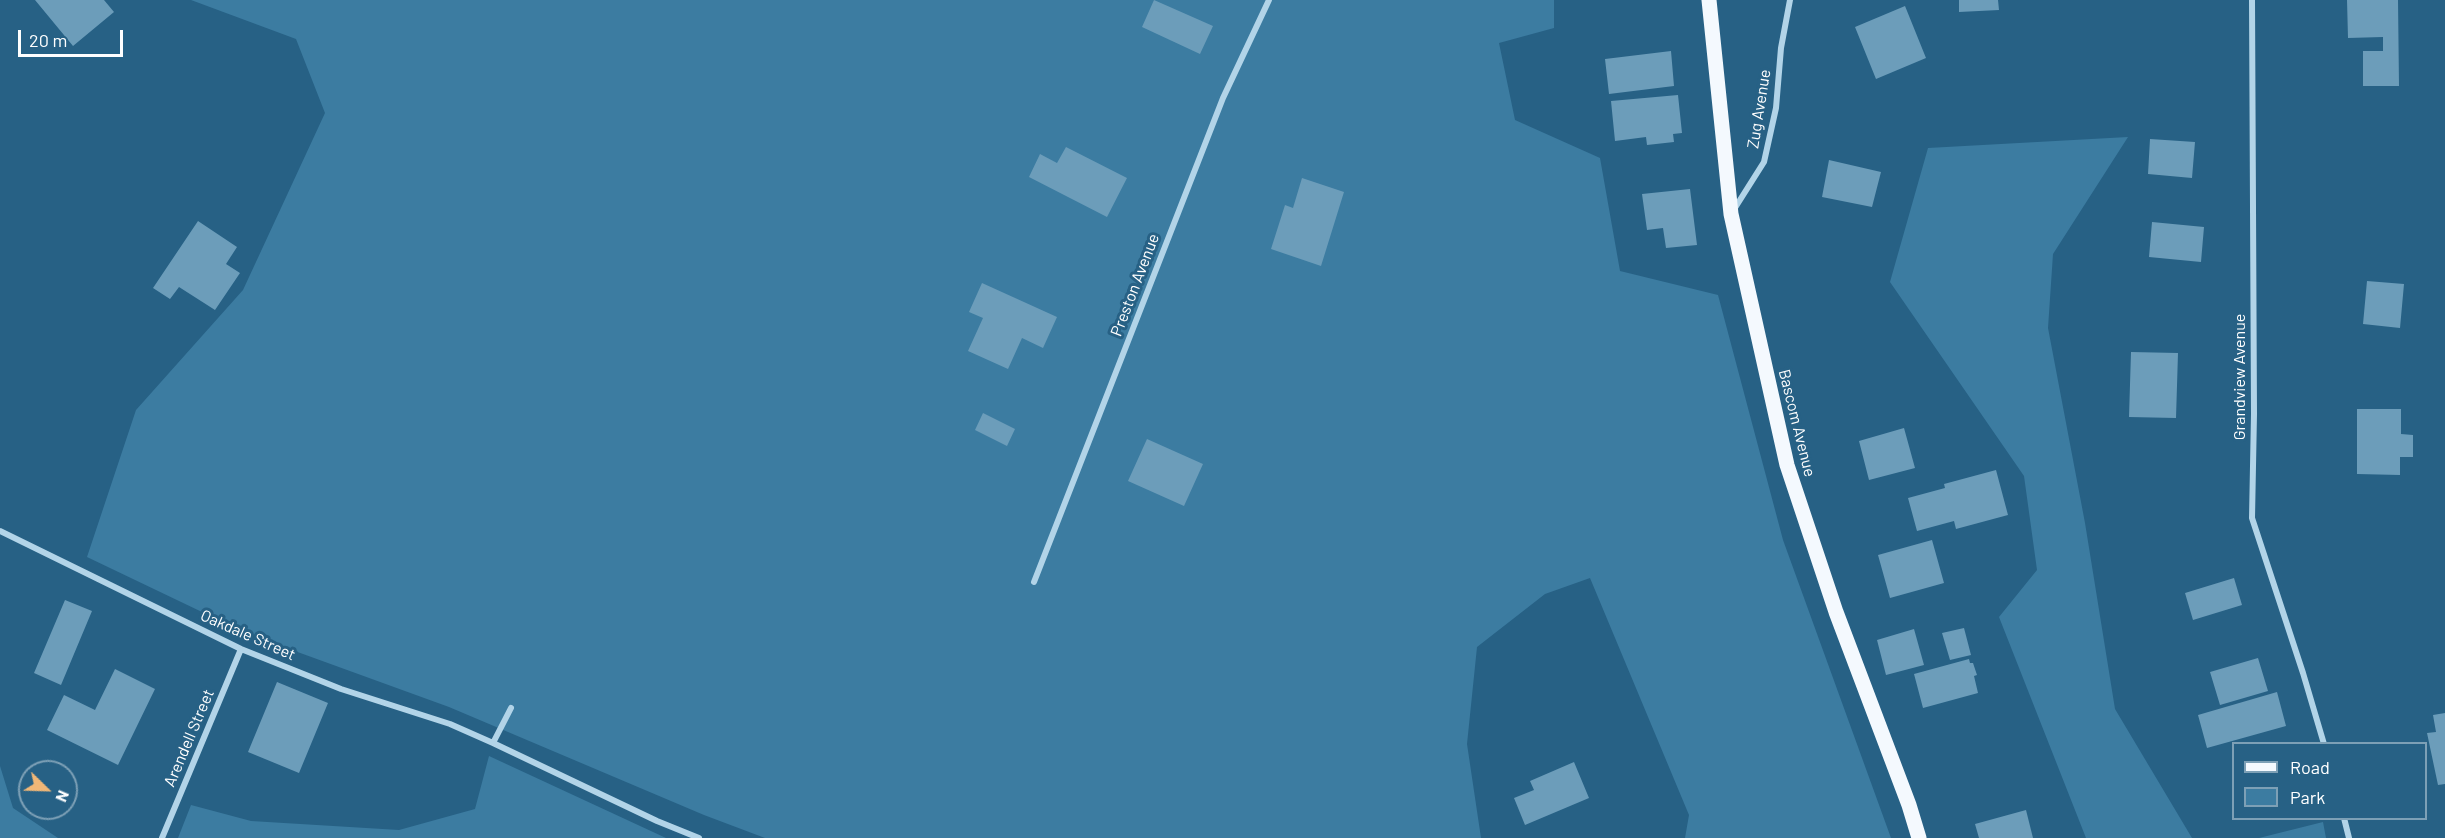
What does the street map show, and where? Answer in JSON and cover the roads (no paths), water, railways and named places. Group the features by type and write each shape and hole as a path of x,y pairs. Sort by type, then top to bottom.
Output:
{"main road":[{"name":"Bascom Avenue","path":"1708,0 1731,214 1786,465 1836,612 1919,838"}],"street":[{"name":"Preston Avenue","path":"1034,582 1223,98 1269,0"},
{"name":"Zug Avenue","path":"1731,214 1764,162 1776,108 1781,48 1790,0"},
{"name":"Grandview Avenue","path":"2252,0 2254,414 2252,518 2323,742"},
{"name":"Oakdale Street","path":"0,531 241,649 341,689 450,724 657,821 699,838"},
{"name":"Arendell Street","path":"162,838 241,649"},
{"path":"493,743 511,708"},
{"path":"2344,820 2349,838"}]}
